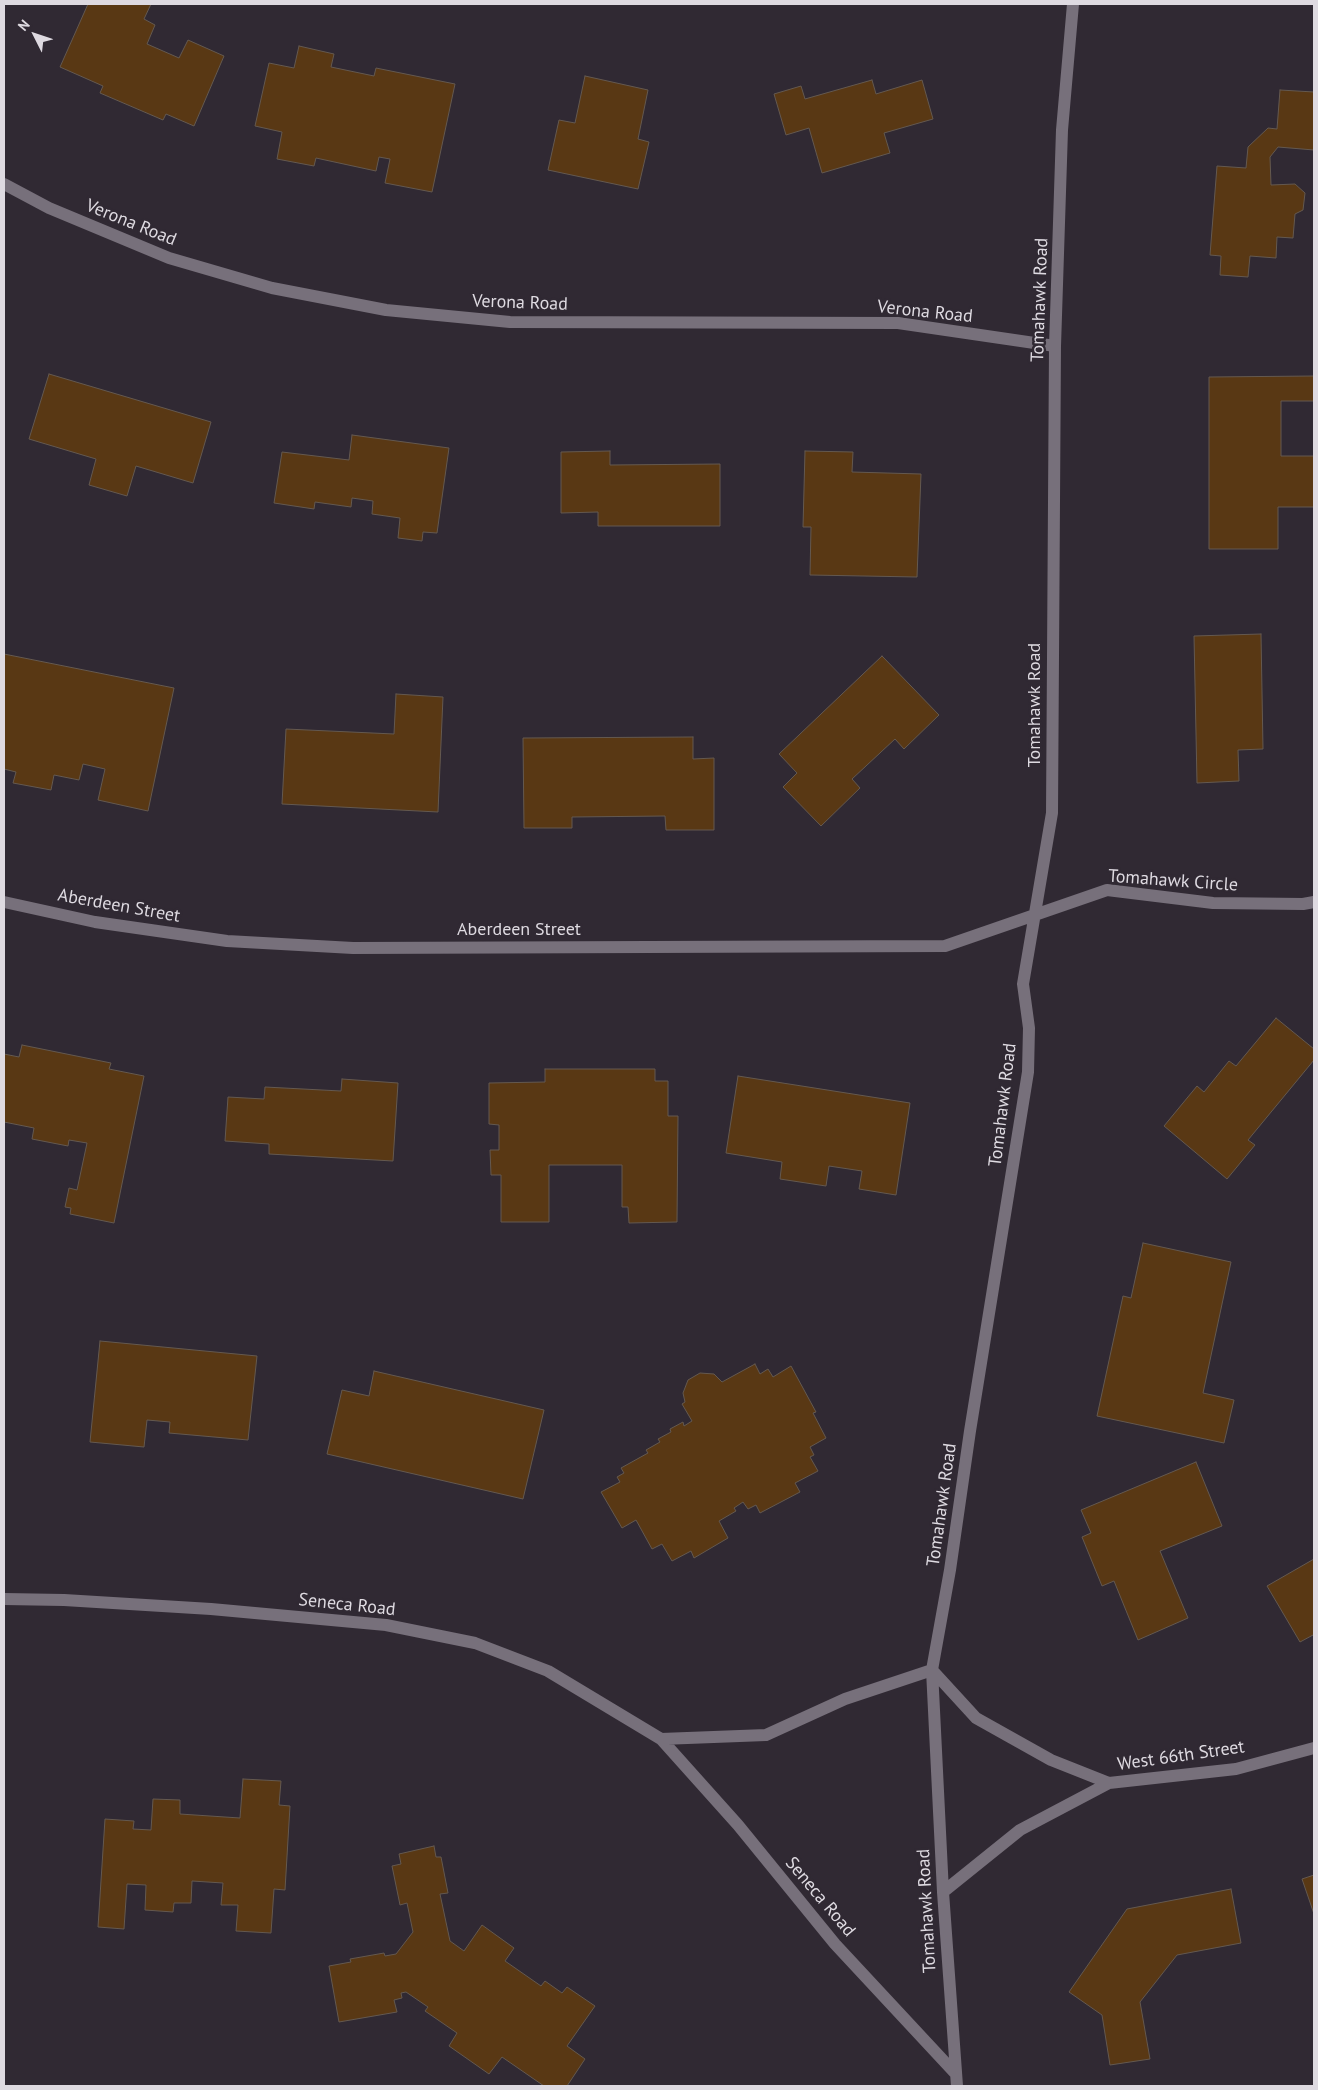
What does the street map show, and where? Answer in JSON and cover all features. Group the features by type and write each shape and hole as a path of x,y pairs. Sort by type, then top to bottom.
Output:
{"street":[{"name":"Tomahawk Road","path":"958,2086 955,2073 943,1892 932,1670 950,1570 1028,1072 1029,1028 1023,984 1033,916 1052,813 1055,346 1062,130 1073,4"},
{"name":"Verona Road","path":"4,184 49,208 169,258 272,288 386,310 510,322 898,324 1055,346"},
{"name":"Tomahawk Circle","path":"1033,916 1107,890 1213,903 1303,904 1314,902"},
{"name":"Aberdeen Street","path":"4,902 95,922 227,941 353,948 945,946 1033,916"},
{"name":"Seneca Road","path":"4,1599 64,1600 211,1609 377,1624 475,1644 548,1671 661,1739 738,1825 835,1944 955,2073"},
{"path":"661,1739 766,1734 845,1699 932,1670"},
{"name":"West 66th Street","path":"932,1670 976,1718 1051,1760 1109,1783"},
{"name":"West 66th Street","path":"943,1892 1020,1830 1109,1783 1236,1769 1314,1748"}],"building":[{"path":"88,4 151,4 144,19 155,25 147,44 179,58 188,40 224,56 194,126 166,114 163,120 100,93 103,86 60,67"},
{"path":"299,46 334,54 331,67 374,76 376,68 455,84 432,192 385,183 390,159 379,157 376,171 316,158 314,166 277,159 282,132 255,126 269,63 294,68"},
{"path":"585,76 648,90 638,139 649,142 638,189 548,170 559,120 575,123"},
{"path":"872,80 876,94 922,80 933,119 884,133 890,153 822,173 809,128 786,135 774,94 801,86 805,99"},
{"path":"1280,90 1314,92 1314,150 1278,147 1270,157 1271,185 1295,184 1305,193 1303,210 1295,214 1293,238 1277,237 1276,258 1250,256 1248,277 1220,275 1221,256 1210,255 1217,166 1246,168 1248,147 1268,128 1277,129"},
{"path":"49,374 211,422 193,483 136,466 127,496 89,485 96,459 29,439"},
{"path":"1314,376 1314,401 1281,401 1281,456 1314,456 1314,507 1278,507 1278,549 1209,549 1209,377"},
{"path":"352,435 449,448 437,533 423,532 422,541 398,538 400,518 372,514 373,501 352,498 351,507 315,502 314,509 274,503 282,452 349,460"},
{"path":"610,451 610,465 720,464 720,526 598,526 598,512 561,513 561,452"},
{"path":"805,451 853,452 852,472 921,474 917,577 810,575 811,527 803,527"},
{"path":"1261,634 1263,749 1238,750 1239,781 1197,783 1194,636"},
{"path":"4,654 174,688 148,811 98,800 105,769 83,764 79,780 54,775 51,790 13,783 16,772 4,769"},
{"path":"882,656 939,715 904,749 895,739 852,779 860,788 821,826 783,787 797,773 779,754"},
{"path":"396,694 443,697 438,812 282,804 286,729 394,734"},
{"path":"693,737 693,759 714,758 714,830 666,830 665,816 572,817 572,828 524,828 523,738"},
{"path":"1276,1018 1314,1049 1314,1060 1248,1140 1255,1145 1227,1179 1164,1126 1197,1086 1204,1092 1229,1061 1236,1066"},
{"path":"22,1045 111,1063 109,1069 144,1076 114,1223 70,1214 71,1208 65,1207 69,1188 77,1190 87,1143 69,1140 68,1146 32,1139 34,1128 4,1122 4,1054 19,1057"},
{"path":"545,1069 655,1069 655,1081 668,1081 668,1116 678,1116 677,1222 629,1223 628,1207 622,1207 622,1165 549,1165 549,1222 501,1222 501,1175 491,1175 490,1150 499,1150 499,1125 489,1124 489,1083 545,1082"},
{"path":"738,1076 910,1103 896,1195 859,1189 862,1171 829,1166 826,1186 780,1179 782,1162 726,1153"},
{"path":"342,1079 398,1083 393,1161 269,1154 269,1144 225,1141 228,1097 264,1099 265,1087 341,1091"},
{"path":"1143,1243 1231,1262 1203,1393 1234,1400 1224,1443 1097,1416 1123,1296 1131,1298"},
{"path":"100,1341 257,1356 248,1440 169,1433 170,1422 147,1420 144,1447 90,1442"},
{"path":"755,1364 760,1374 768,1369 773,1377 791,1366 816,1412 813,1413 826,1438 810,1447 814,1455 810,1457 818,1471 795,1483 800,1492 760,1513 756,1505 748,1509 743,1502 734,1508 736,1511 719,1521 728,1538 694,1558 691,1551 672,1561 662,1544 652,1549 636,1520 622,1528 601,1492 620,1482 617,1477 624,1473 621,1468 648,1453 646,1450 660,1442 658,1439 671,1432 670,1429 683,1422 684,1426 692,1421 682,1404 685,1402 683,1393 688,1380 700,1373 714,1374 722,1382"},
{"path":"374,1371 544,1410 523,1499 327,1454 342,1390 369,1396"},
{"path":"1196,1462 1222,1526 1160,1551 1188,1618 1138,1640 1114,1581 1102,1586 1082,1537 1091,1533 1081,1510"},
{"path":"1314,1559 1314,1637 1313,1635 1300,1642 1267,1586"},
{"path":"243,1779 281,1781 279,1805 290,1806 285,1890 274,1889 271,1933 236,1931 238,1905 221,1905 223,1883 192,1881 191,1903 174,1903 173,1912 145,1910 146,1885 127,1884 124,1929 98,1927 105,1819 134,1821 133,1829 151,1830 153,1799 180,1800 180,1814 240,1818"},
{"path":"434,1846 436,1857 441,1857 448,1893 440,1894 450,1941 464,1951 482,1925 514,1948 505,1961 541,1986 545,1981 562,1993 567,1987 595,2006 567,2046 585,2059 567,2086 544,2086 502,2057 489,2074 449,2046 457,2033 425,2011 428,2007 406,1992 401,1993 402,1998 394,2000 397,2012 339,2022 329,1966 351,1962 350,1959 384,1953 385,1956 396,1954 413,1932 407,1903 400,1905 392,1866 401,1864 399,1854"},
{"path":"1314,1875 1314,1914 1302,1879"},
{"path":"1231,1889 1241,1943 1177,1955 1140,2002 1150,2059 1110,2065 1102,2015 1069,1992 1127,1909"}]}
